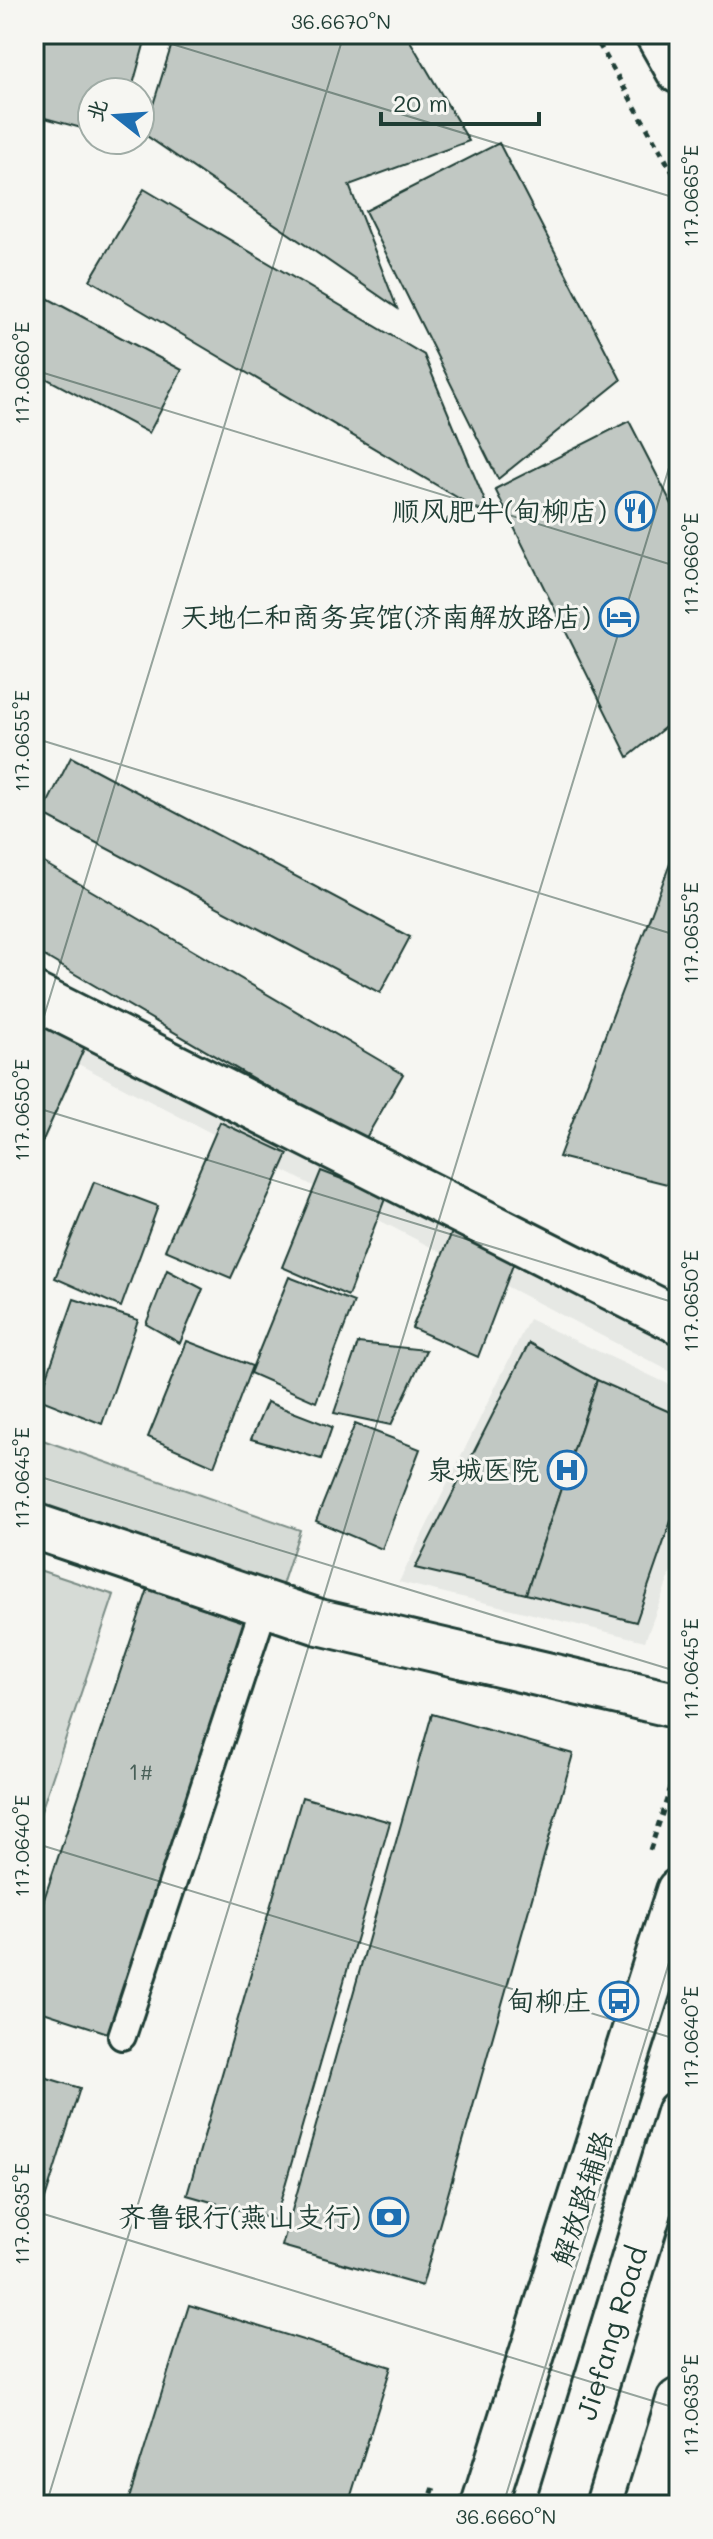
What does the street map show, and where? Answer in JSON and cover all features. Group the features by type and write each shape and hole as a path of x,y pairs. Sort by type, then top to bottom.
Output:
{"street":[{"path":"658,34 679,71"},
{"path":"34,996 679,1321"},
{"path":"34,1526 319,1622 679,1706"},
{"name":"解放路辅路","path":"484,2505 679,1891"},
{"name":"Jiefang Road","path":"559,2505 679,2113"},
{"path":"647,2505 679,2401"}],"lane":[{"path":"122,2036 265,1604"}],"path":[{"path":"593,34 679,183"}],"shaded area":[{"path":"34,1004 679,1339 679,1376 34,1041"},
{"name":"泉城医院","path":"529,1319 679,1389 679,1551 645,1641 399,1582"},
{"path":"34,1437 300,1530 280,1591 34,1505"},
{"path":"39,1570 114,1595 34,1832 34,1586"}],"building":[{"path":"34,34 147,34 135,76 76,76 76,127 34,115"},
{"path":"175,34 406,34 469,141 349,185 397,308 156,142 156,95"},
{"path":"499,143 621,380 498,479 365,211"},
{"path":"144,189 424,355 492,518 90,280"},
{"path":"34,291 182,370 149,433 34,372"},
{"name":"天地仁和商务宾馆(济南解放路店)","path":"629,421 679,518 679,716 628,757 495,489"},
{"path":"71,757 410,937 380,993 42,814"},
{"path":"679,840 679,1187 559,1157"},
{"path":"34,857 403,1074 363,1143 34,950"},
{"path":"34,1018 87,1042 34,1160"},
{"path":"220,1122 288,1154 231,1278 165,1250"},
{"path":"321,1171 386,1196 348,1296 282,1267"},
{"path":"94,1182 158,1206 121,1307 55,1278"},
{"path":"452,1232 516,1257 478,1357 412,1328"},
{"path":"167,1270 203,1289 180,1343 146,1324"},
{"path":"289,1277 354,1302 316,1402 250,1373"},
{"path":"74,1299 138,1320 102,1424 39,1399"},
{"path":"187,1341 252,1366 214,1466 148,1437"},
{"path":"358,1343 426,1350 391,1425 334,1413"},
{"path":"529,1343 597,1380 526,1594 415,1568"},
{"path":"597,1380 679,1416 679,1498 636,1622 526,1594"},
{"path":"267,1402 332,1427 321,1459 251,1439"},
{"path":"355,1424 420,1449 382,1549 316,1521"},
{"path":"150,1583 247,1616 108,2033 34,2009 34,1929"},
{"path":"432,1714 573,1754 422,2286 282,2246"},
{"path":"302,1797 390,1822 275,2220 187,2195"},
{"path":"34,2074 80,2088 34,2234"},
{"path":"189,2305 391,2367 348,2505 127,2505"}],"place":[{"name":"顺风肥牛(甸柳店)","path":"635,511"},
{"name":"天地仁和商务宾馆(济南解放路店)","path":"619,617"},
{"name":"泉城医院","path":"567,1470"},
{"name":"甸柳庄","path":"619,2001"},
{"name":"齐鲁银行(燕山支行)","path":"389,2217"}]}
